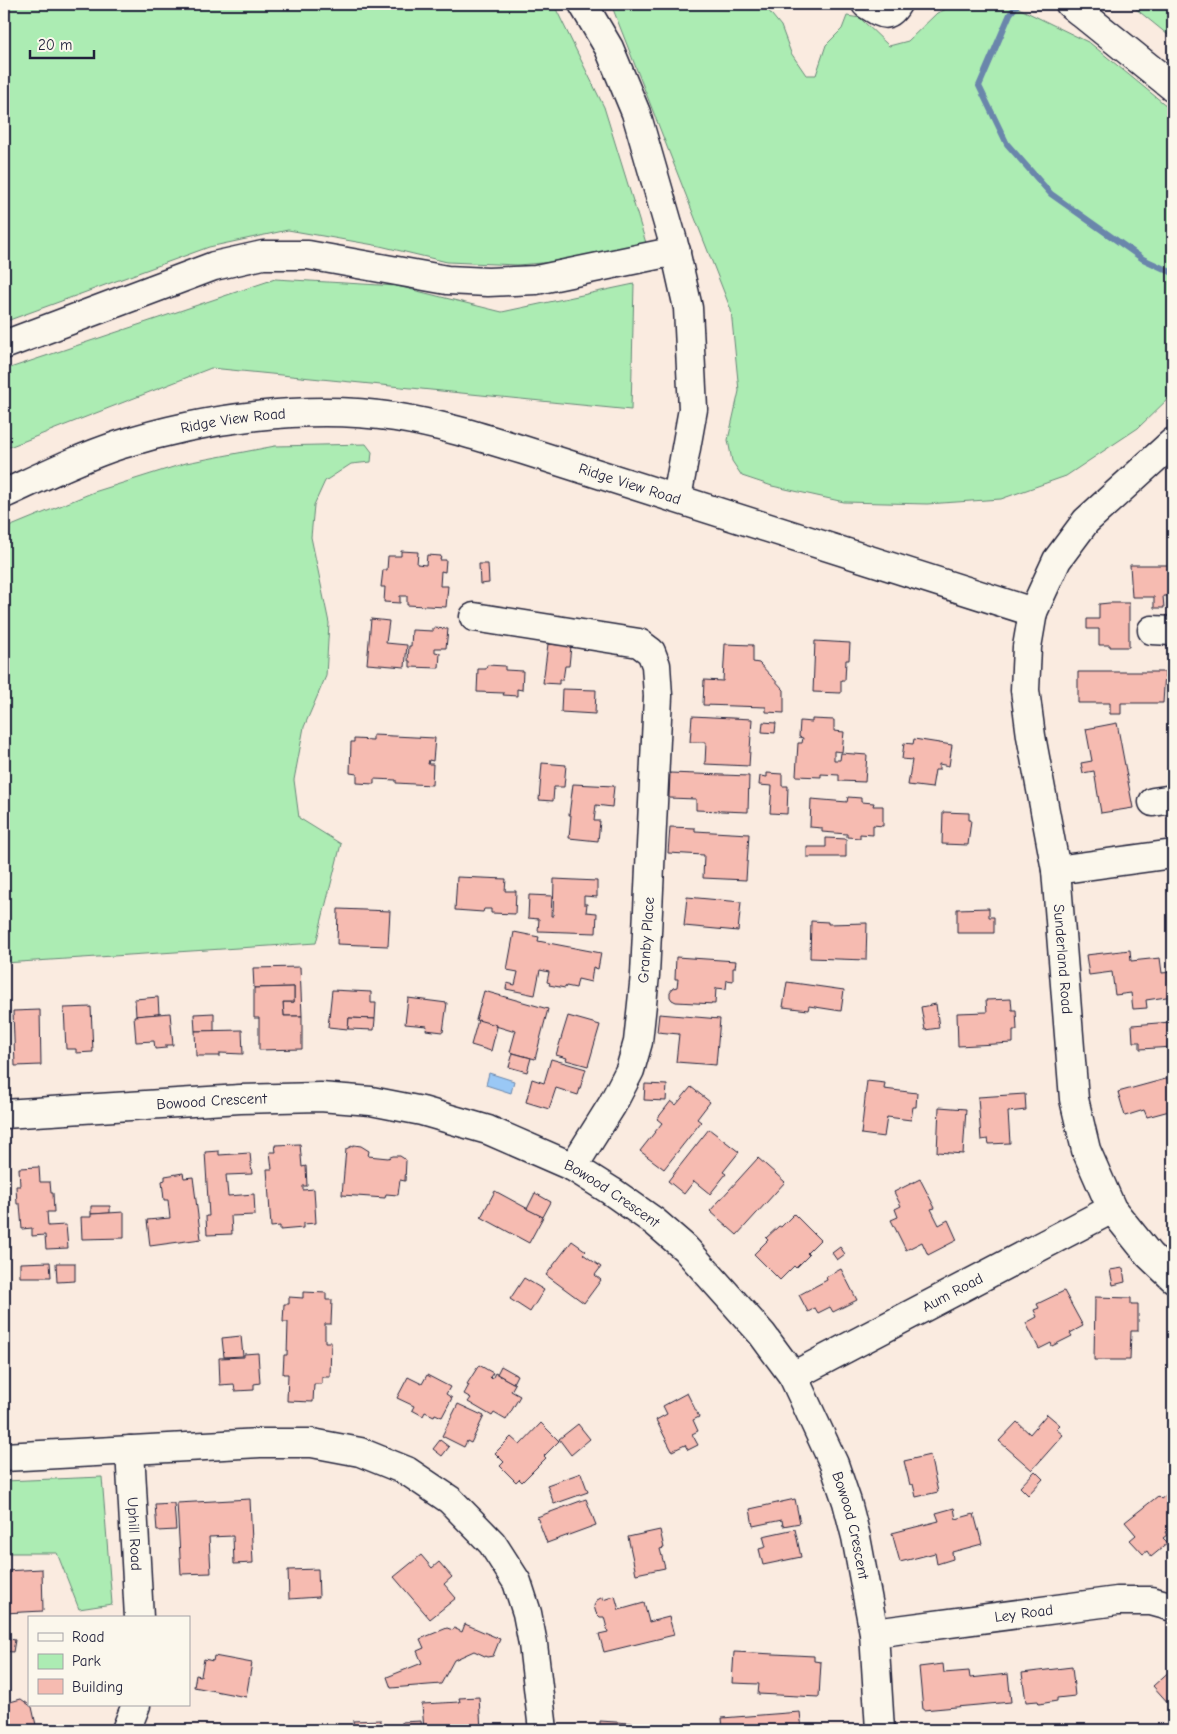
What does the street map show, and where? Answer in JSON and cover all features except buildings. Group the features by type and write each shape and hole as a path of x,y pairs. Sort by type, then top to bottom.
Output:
{"street":[{"path":"583,4 609,48 636,113 676,251 688,308 693,409 677,498"},
{"path":"866,4 882,14 888,14 892,12 897,4"},
{"path":"1072,5 1173,87"},
{"path":"4,345 214,266 264,255 308,255 447,280 488,282 536,280 676,251"},
{"name":"Ridge View Road","path":"4,494 50,473 118,446 185,428 253,416 329,412 394,417 452,428 1033,612"},
{"path":"1033,612 1057,560 1086,521 1173,442"},
{"name":"Sunderland Road","path":"1033,612 1027,647 1025,690 1031,736 1056,870 1074,1098 1086,1150 1112,1209 1149,1255 1173,1278"},
{"name":"Granby Place","path":"474,617 639,642 651,652 656,665 658,696 646,956 638,1042 630,1070 612,1105 573,1167"},
{"path":"1056,870 1173,854"},
{"name":"Bowood Crescent","path":"4,1114 240,1098 320,1097 372,1101 422,1111 488,1130 573,1167 648,1217 685,1248 762,1334 793,1376 834,1464 856,1537 874,1633 880,1730"},
{"name":"Aum Road","path":"793,1376 1112,1209"},
{"path":"4,1457 260,1443 312,1443 360,1452 407,1471 450,1500 492,1544 517,1582 527,1613 533,1644 543,1730"},
{"name":"Uphill Road","path":"130,1450 140,1616"},
{"name":"Ley Road","path":"874,1633 1116,1601 1151,1601 1173,1606"},
{"path":"126,1730 136,1706"}],"green space":[{"path":"4,4 551,4 556,9 604,107 646,243 593,259 517,265 447,262 380,246 288,230 209,247 4,322"},
{"path":"611,4 763,4 781,26 791,53 806,75 816,75 826,45 842,29 847,16 860,18 889,46 908,41 937,13 959,4 1010,4 1090,43 1173,111 1173,394 1138,428 1066,476 1001,499 927,504 844,502 772,486 742,476 732,461 728,440 739,391 731,310"},
{"path":"1130,4 1173,4 1173,39"},
{"path":"275,279 397,286 502,312 634,284 631,410 211,368 4,449 4,370"},
{"path":"366,444 372,452 371,462 351,464 325,481 314,505 311,537 329,623 326,676 304,727 294,780 299,818 341,844 316,943 4,963 4,529 94,492 186,463 275,446"},
{"path":"102,1477 112,1604 79,1609 57,1553 4,1553 4,1481"}],"water":[{"path":"489,1073 514,1081 511,1093 486,1085"}],"waterway":[{"path":"1018,4 1010,14 979,86 1007,144 1051,194 1143,259 1173,273"}]}
